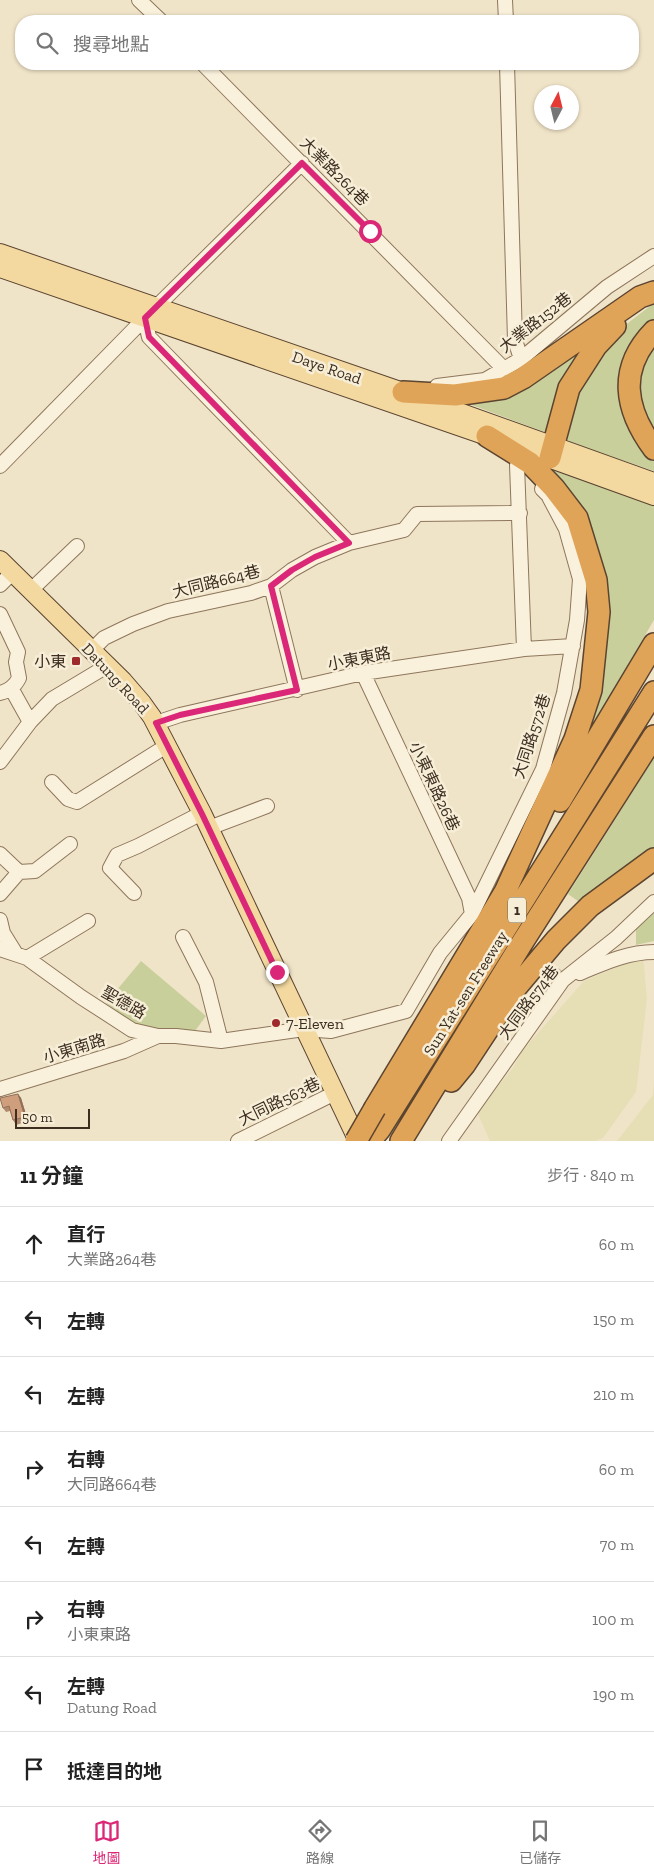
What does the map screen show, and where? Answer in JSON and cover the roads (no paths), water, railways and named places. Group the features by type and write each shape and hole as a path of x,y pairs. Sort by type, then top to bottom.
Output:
{"highway":[{"path":"403,392 455,395 504,388 523,378 647,294"},
{"path":"551,452 568,388 596,346 647,294"},
{"path":"654,331 644,341 632,362 629,395 641,432 654,449"},
{"path":"487,436 530,463 554,488 577,518 596,580 599,612 591,690 575,739 505,892"},
{"path":"357,1141 654,644"},
{"name":"Sun Yat-sen Freeway","path":"375,1135 654,692"},
{"name":"Sun Yat-sen Freeway","path":"402,1141 522,943 654,736"},
{"path":"402,1141 465,1064 513,991 556,940 590,906 654,859"}],"main road":[{"name":"Daye Road","path":"0,253 51,278 448,423 487,436 551,452 654,482"},
{"name":"Daye Road","path":"0,268 51,278"},
{"name":"Daye Road","path":"151,313 403,392 654,496"},
{"name":"Datung Road","path":"0,560 107,666 142,703 156,723 206,821 357,1141"}],"street":[{"path":"139,0 154,15"},
{"path":"505,0 506,15"},
{"name":"大業路264巷","path":"209,70 504,369"},
{"path":"507,70 515,340 521,359"},
{"path":"0,466 302,163"},
{"name":"大業路152巷","path":"367,380 432,387 485,380 521,359 607,287 654,256"},
{"path":"151,313 149,337 349,543"},
{"name":"大同路572巷","path":"304,1029 331,1031 406,1011 440,953 472,914 542,769 564,694 577,620 580,579 566,529 548,495 517,465 448,423"},
{"path":"517,465 524,649"},
{"name":"大同路664巷","path":"91,651 104,638 133,624 168,611 251,593 271,586 292,570 315,557 349,543 404,530 417,514 520,513"},
{"path":"31,590 77,546"},
{"path":"0,585 13,572"},
{"path":"271,586 297,690"},
{"path":"0,614 18,652 16,662 19,678 15,685 5,691 30,722"},
{"name":"小東東路","path":"156,723 180,715 297,690 363,673 524,649 573,646"},
{"path":"0,762 30,722 52,699 107,666"},
{"name":"小東東路26巷","path":"363,673 469,898 472,914"},
{"path":"52,782 68,799 78,802 168,745"},
{"path":"134,893 110,868 117,855 206,821 267,806"},
{"path":"0,894 19,872 35,871 70,844"},
{"path":"0,854 19,872"},
{"name":"大同路574巷","path":"449,1141 563,980 616,938 654,902"},
{"path":"0,920 2,933 21,956 88,921"},
{"path":"183,937 206,982 221,1041"},
{"name":"聖德路","path":"0,949 21,956 132,1030 158,1036 221,1041 304,1029"},
{"path":"563,980 611,960 641,952 654,952"},
{"name":"小東南路","path":"0,1089 124,1051 158,1036"},
{"name":"大同路563巷","path":"238,1141 335,1093"}],"tunnel":[{"path":"513,944 563,980"}],"place":[{"name":"小東","path":"76,661"},
{"name":"7-Eleven","path":"276,1023"}]}
